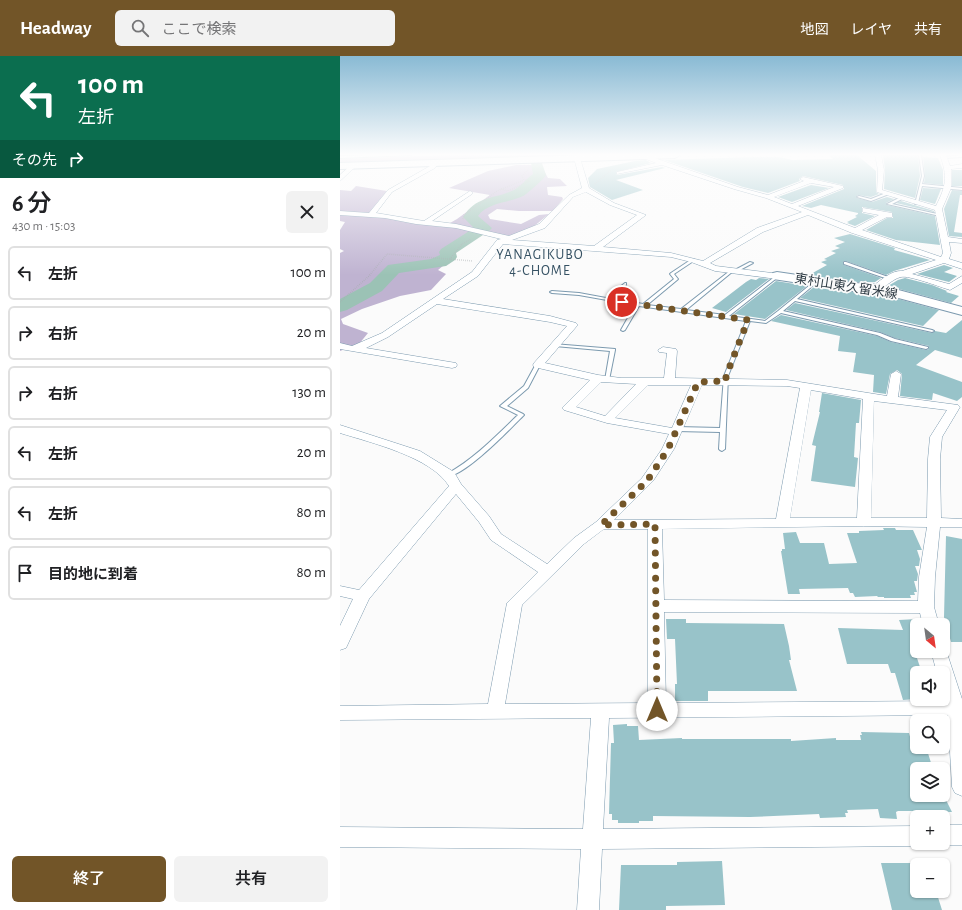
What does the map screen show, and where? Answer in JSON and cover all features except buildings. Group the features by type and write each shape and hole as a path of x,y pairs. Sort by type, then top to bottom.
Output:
{"main road":[{"name":"東村山東久留米線","path":"777,276 852,287 876,288 962,311"}],"street":[{"path":"370,216 387,195"},
{"path":"425,223 467,195"},
{"path":"340,354 360,347 385,335 436,301 475,274 504,240 542,226 573,195"},
{"path":"596,195 612,204 642,215 596,248"},
{"path":"761,195 855,231 962,266"},
{"path":"768,197 773,195"},
{"path":"792,206 821,195"},
{"path":"890,195 939,212"},
{"path":"944,260 947,253 939,212 945,195"},
{"path":"866,210 894,216"},
{"path":"340,213 396,218 456,226 479,231 504,240 663,254 693,260 715,268 777,276"},
{"path":"703,264 760,230 807,213"},
{"path":"855,231 886,214"},
{"path":"870,223 878,225"},
{"path":"944,239 962,241"},
{"path":"876,288 889,278 900,273 944,260"},
{"path":"900,273 950,287 962,279"},
{"path":"436,301 550,319 573,325 538,366 603,379 787,383 892,400 954,407 936,437 934,459 934,523 927,576 926,607 929,618"},
{"path":"340,346 452,365"},
{"path":"663,350 672,351 669,381"},
{"path":"892,400 896,374"},
{"path":"603,379 568,408 607,420 676,430"},
{"path":"607,420 645,381"},
{"path":"495,712 515,603 579,541 601,525 647,481 668,449 698,382"},
{"path":"782,524 806,386"},
{"path":"864,522 869,396"},
{"path":"340,429 416,454 453,480 484,519 496,537 547,571"},
{"path":"340,644 362,596 453,480"},
{"path":"601,525 864,522 962,523"},
{"path":"655,524 657,710"},
{"path":"340,591 362,596"},
{"path":"657,606 926,607"},
{"path":"941,658 956,708 962,787"},
{"path":"340,713 956,708"},
{"path":"588,910 600,712"},
{"path":"950,836 962,835"},
{"path":"340,837 593,839 910,836"}],"lane":[{"path":"859,197 871,200 885,195"},
{"path":"916,203 919,195"},
{"path":"901,198 889,204 939,212"},
{"path":"643,306 676,279 672,274 693,260"},
{"path":"683,310 733,271 751,263"},
{"path":"845,263 889,278"},
{"path":"725,316 777,276"},
{"path":"552,292 579,294 643,306 766,322 815,282"},
{"path":"607,299 625,284"},
{"path":"794,300 932,331"},
{"path":"623,330 637,304"},
{"path":"780,312 878,334 893,340 926,348"},
{"path":"722,449 726,376 748,320"},
{"path":"555,346 613,350 603,379"},
{"path":"453,480 461,469 476,458 521,415 503,406 526,387 538,366"},
{"path":"676,430 722,430"}],"path":[{"path":"467,221 463,219 464,215 492,195"},
{"path":"450,259 462,244 479,231"},
{"path":"340,302 369,276 387,254 485,261"}],"shaded area":[{"path":"340,195 384,195 367,217 387,217 406,222 443,227 457,219 490,195 548,195 562,197 563,199 553,211 519,211 497,209 488,215 490,219 521,224 539,215 549,214 533,227 509,236 488,232 452,251 450,260 438,270 446,274 431,290 400,296 362,309 341,319 343,324 368,333 359,344 340,351 340,253 344,251 340,249 340,230 345,222 340,221"}],"waterway":[{"path":"340,306 376,287 394,269 431,264 440,262 449,257 447,252 484,228 470,217 474,211 486,203 515,195"}],"district":[{"name":"YANAGIKUBO 4-CHOME","path":"540,264"}],"route":[{"path":"622,302 748,320 726,376 726,381 698,382 668,449 647,481 601,525 655,524 657,710"}]}
